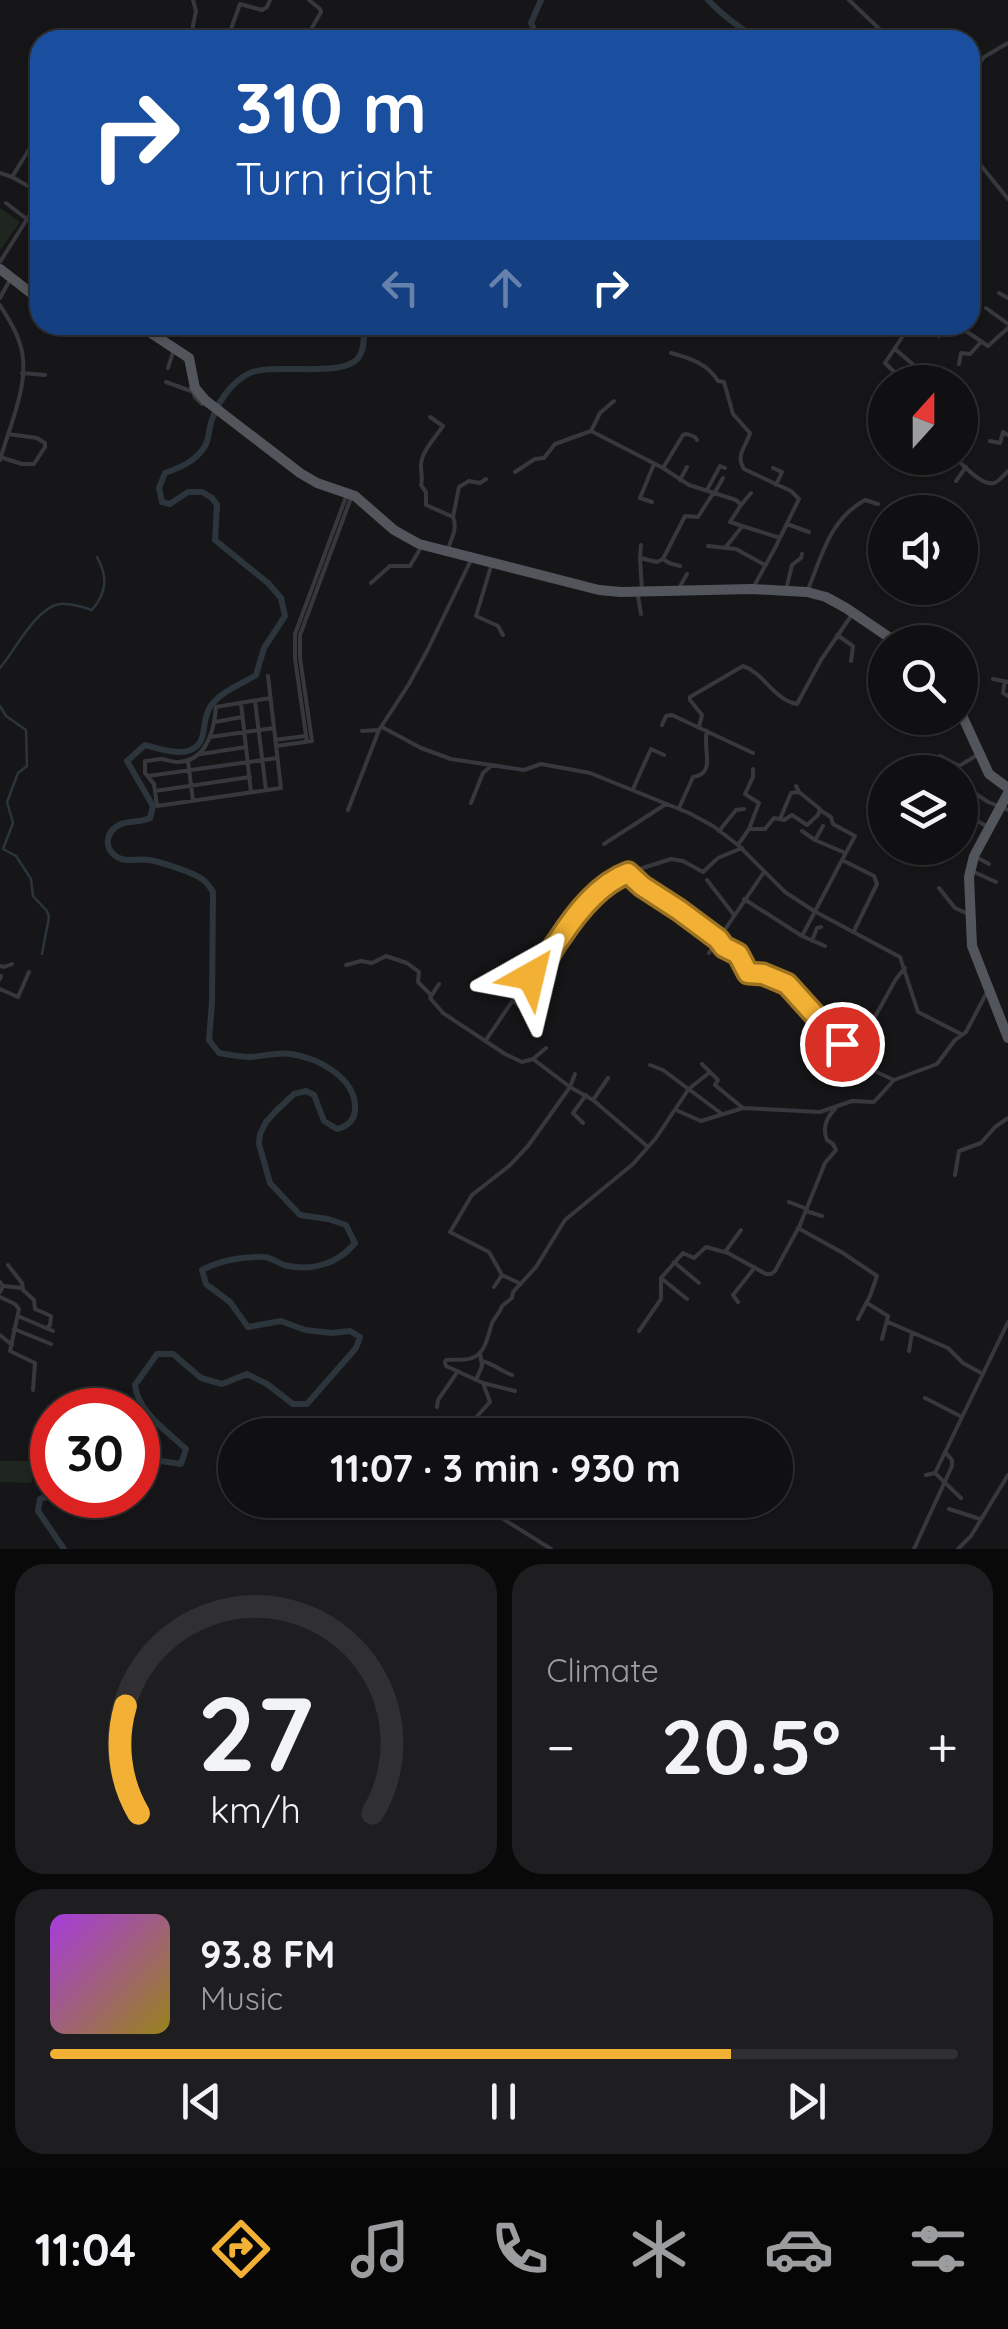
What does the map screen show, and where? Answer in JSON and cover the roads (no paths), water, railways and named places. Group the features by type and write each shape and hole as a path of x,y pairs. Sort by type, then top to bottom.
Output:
{"main road":[{"path":"0,266 28,291"},
{"path":"154,335 191,360 192,384 202,401 312,480 350,494 404,538 599,590 807,592 832,600 871,625"},
{"path":"971,735 991,777 1008,790 1004,809 978,849"},
{"path":"971,865 972,946 988,991 1003,1012 1008,1038"}],"street":[{"path":"192,30 196,11 193,0"},
{"path":"230,30 240,2 262,10 270,0"},
{"path":"310,0 321,12 311,30"},
{"path":"849,0 880,30"},
{"path":"980,62 1008,42"},
{"path":"12,177 30,148"},
{"path":"980,164 1008,199"},
{"path":"0,173 30,185"},
{"path":"6,203 28,220"},
{"path":"0,266 30,217"},
{"path":"0,298 11,278"},
{"path":"998,294 1008,298"},
{"path":"0,305 21,345 22,372 0,459 34,464 45,443 8,434"},
{"path":"971,335 989,345 1008,326 986,308"},
{"path":"887,365 904,335"},
{"path":"959,364 961,353 970,354 980,342"},
{"path":"168,368 175,348"},
{"path":"895,349 914,365"},
{"path":"671,353 696,362 724,382 733,414 750,433 740,454 744,469 799,498 752,589"},
{"path":"22,372 44,374"},
{"path":"166,382 192,384"},
{"path":"515,472 534,459 543,458 554,444 591,431 597,418 614,401"},
{"path":"430,417 442,426 421,463 425,504 453,517"},
{"path":"591,431 680,480 741,504"},
{"path":"990,441 1000,443 1005,431"},
{"path":"664,468 683,435 696,440"},
{"path":"652,502 640,498 654,464"},
{"path":"706,490 720,466 725,468"},
{"path":"680,480 688,467"},
{"path":"774,468 782,472 776,485"},
{"path":"976,475 994,484 1008,471"},
{"path":"956,481 960,475"},
{"path":"640,558 657,562 663,559 685,516 698,516 722,478"},
{"path":"447,551 456,528 453,517 459,487 486,479"},
{"path":"276,743 308,738 295,659 295,634 350,494"},
{"path":"750,494 730,522 780,538"},
{"path":"807,592 841,517 868,501"},
{"path":"786,524 809,532"},
{"path":"725,548 742,527"},
{"path":"371,584 390,566 410,566 422,544"},
{"path":"641,545 641,614"},
{"path":"708,546 736,548 765,565"},
{"path":"786,590 792,564 802,554"},
{"path":"348,810 380,729 422,661 472,558"},
{"path":"663,559 680,566"},
{"path":"492,563 476,616 498,626 503,635"},
{"path":"678,590 687,574"},
{"path":"700,727 702,716 690,699 742,666 754,670 784,700 797,704 853,613"},
{"path":"838,635 854,647 851,661"},
{"path":"246,747 200,754 188,761 146,762 145,773 154,784 157,806 281,788 268,676"},
{"path":"993,680 1007,682 1003,693 1008,696"},
{"path":"200,754 210,737 216,706 270,698"},
{"path":"255,701 266,790"},
{"path":"240,703 252,792"},
{"path":"662,725 669,715 752,753"},
{"path":"214,722 242,718"},
{"path":"210,737 274,728"},
{"path":"362,731 380,729 450,758 526,770 542,764 590,773 679,808 740,847 784,892 900,957 918,1012 960,1034"},
{"path":"679,808 692,777 705,772 707,730"},
{"path":"632,789 652,748 664,755"},
{"path":"148,776 278,758"},
{"path":"188,761 194,801"},
{"path":"470,803 483,773 492,765"},
{"path":"486,1040 528,978 545,962 590,899 612,881 671,860 705,872 718,858 740,847 759,803 744,794 754,769"},
{"path":"154,791 250,778"},
{"path":"796,786 830,815 833,824 854,836 802,936"},
{"path":"780,819 792,793 800,792"},
{"path":"978,794 1004,809"},
{"path":"604,844 666,804"},
{"path":"719,831 736,810 744,809"},
{"path":"807,825 820,810"},
{"path":"749,829 765,829 774,818 786,820 792,815 819,833"},
{"path":"978,822 990,828"},
{"path":"815,840 824,826"},
{"path":"802,831 843,852"},
{"path":"978,858 989,864"},
{"path":"842,860 877,880 854,931"},
{"path":"970,870 996,882"},
{"path":"709,953 764,872"},
{"path":"628,873 740,957 748,973 763,974 787,984 847,1044"},
{"path":"707,880 734,914"},
{"path":"939,888 954,908 970,914"},
{"path":"744,899 825,946"},
{"path":"812,941 816,928 821,927"},
{"path":"346,964 376,962 386,956 396,959 419,972 418,982 431,995"},
{"path":"0,966 12,964"},
{"path":"894,1080 859,1064 857,1049 905,968"},
{"path":"0,989 18,998 29,972"},
{"path":"440,984 430,1000 443,1013 519,1061 527,1062 546,1048"},
{"path":"650,1065 689,1090 743,1108 820,1112 852,1100 874,1102 894,1080 934,1066 968,1029 988,991"},
{"path":"513,1001 544,1023"},
{"path":"803,1032 807,1029 857,1049"},
{"path":"533,1059 593,1100 648,1147"},
{"path":"702,1064 718,1080 715,1085 722,1114"},
{"path":"515,1391 476,1380 445,1366 446,1360 474,1358 480,1352 501,1307 536,1267 570,1214 633,1164 689,1090 710,1072"},
{"path":"521,1284 502,1276 488,1252 450,1232 472,1196 528,1146 575,1074"},
{"path":"593,1100 608,1078"},
{"path":"583,1123 573,1113 586,1095"},
{"path":"676,1110 699,1121 743,1108"},
{"path":"640,1331 661,1299 661,1278 683,1253 696,1257 704,1247 726,1252 766,1274 775,1271 824,1166 836,1150 824,1129 826,1119 835,1109"},
{"path":"956,1175 959,1150 981,1144 1008,1118"},
{"path":"789,1202 822,1216"},
{"path":"798,1228 876,1275 858,1319"},
{"path":"726,1252 742,1230"},
{"path":"674,1262 699,1283"},
{"path":"8,1265 34,1300 35,1309 52,1316 50,1329 18,1316"},
{"path":"738,1302 733,1295 756,1267"},
{"path":"494,1288 502,1276"},
{"path":"661,1278 687,1299"},
{"path":"1,1289 22,1288"},
{"path":"1,1289 19,1308 12,1352 35,1363 33,1388"},
{"path":"867,1302 886,1313 888,1322 882,1339"},
{"path":"888,1322 948,1348 983,1374"},
{"path":"935,1473 1008,1322"},
{"path":"14,1328 52,1344"},
{"path":"909,1351 912,1333"},
{"path":"0,1334 12,1346"},
{"path":"476,1380 482,1361 480,1352"},
{"path":"482,1361 512,1375"},
{"path":"436,1407 458,1371"},
{"path":"475,1418 490,1402 484,1382"},
{"path":"495,1392 498,1385"},
{"path":"925,1398 962,1416"},
{"path":"914,1549 953,1462 945,1452"},
{"path":"926,1475 935,1473"},
{"path":"935,1473 961,1498"},
{"path":"958,1549 971,1536 1008,1475"},
{"path":"949,1509 980,1519"},
{"path":"502,1518 551,1549"}],"waterway":[{"path":"534,30 531,23 541,0"},
{"path":"708,0 744,30"},
{"path":"136,1388 157,1354 173,1354 201,1378 222,1384 247,1374 293,1404 307,1404 356,1348 360,1337 350,1331 305,1330 281,1321 248,1327 230,1302 206,1284 202,1270 223,1262 263,1257 294,1267 314,1267 341,1256 355,1243 346,1225 300,1215 270,1183 259,1144 266,1122 294,1094 306,1091 314,1095 324,1121 337,1129 353,1118 353,1096 333,1071 301,1056 219,1053 209,1040 213,892 191,873 149,860 121,859 110,849 108,840 119,825 150,818 153,806 127,761 145,745 176,752 198,745 214,701 256,675 264,648 285,616 281,598 268,583 215,540 217,505 212,498 202,492 188,492 170,504 162,502 159,488 165,473 199,454 219,403 243,377 262,370 341,367 360,355 364,335"},
{"path":"0,668 34,621 51,607 68,604 92,610 104,584 97,557"},
{"path":"0,706 6,716 26,730 27,766 18,773 7,802 13,823 3,849 16,856 31,879 33,896 47,911 42,954"},
{"path":"160,1425 186,1449 181,1464 160,1461"},
{"path":"43,1518 64,1549"}]}
